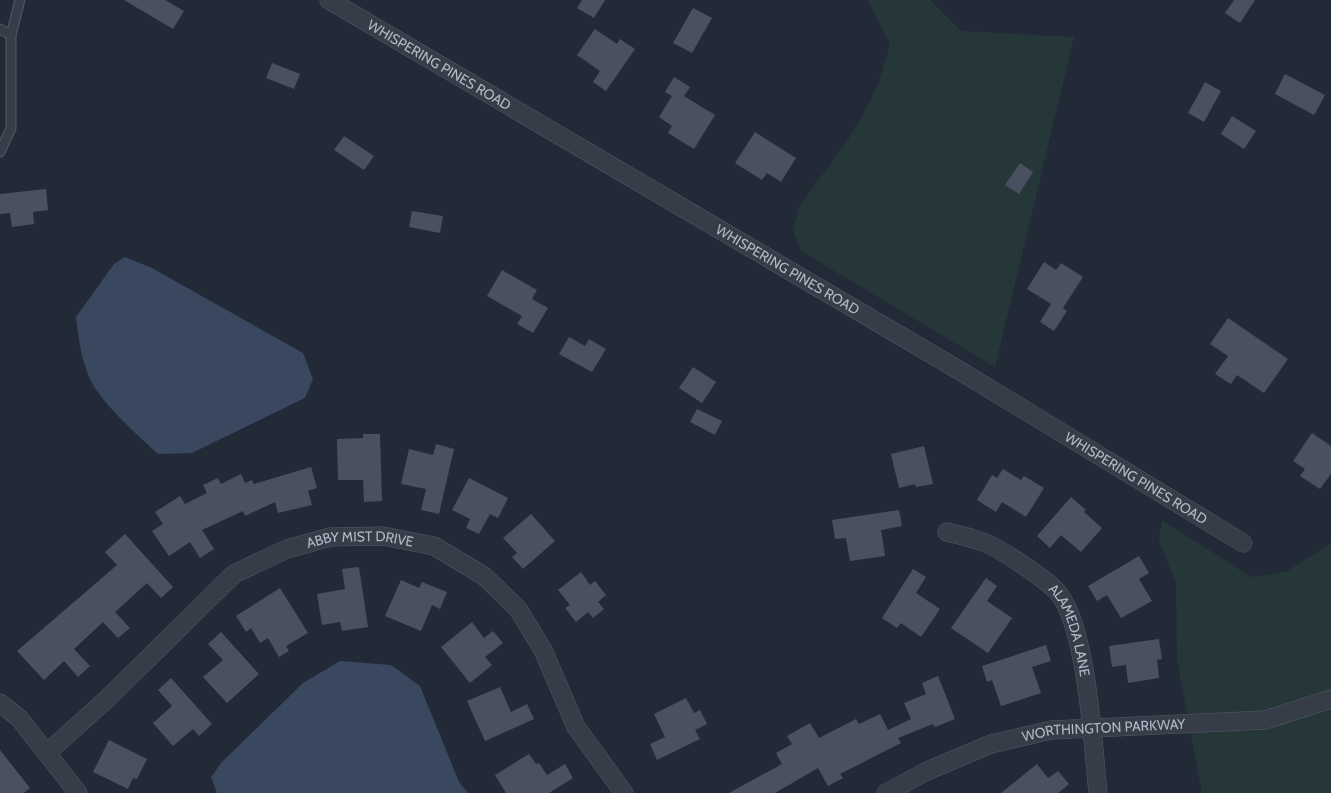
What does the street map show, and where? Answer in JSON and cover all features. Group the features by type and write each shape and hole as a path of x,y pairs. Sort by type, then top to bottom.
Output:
{"street":[{"name":"WHISPERING PINES ROAD","path":"329,0 965,374 1243,543"},
{"name":"ALAMEDA LANE","path":"947,532 982,541 1018,562 1058,593 1070,614 1079,647 1098,793"},
{"name":"ABBY MIST DRIVE","path":"47,753 108,698 234,574 287,549 330,537 383,536 434,546 484,576 518,609 543,650 576,727 624,793"},
{"name":"WORTHINGTON PARKWAY","path":"886,793 927,771 991,744 1051,730 1204,725 1265,720 1331,700"},
{"path":"0,703 19,718 78,793"}],"lane":[{"path":"0,152 11,128 11,35 20,0"},
{"path":"0,29 11,35"}],"shaded area":[{"path":"868,0 930,0 961,31 1074,37 995,367 801,251 793,230 800,205 846,143 878,85 890,44"},
{"path":"1162,520 1251,577 1286,572 1331,543 1331,793 1202,793 1177,659 1176,584 1159,539"}],"water":[{"path":"125,257 152,268 303,353 313,379 305,398 192,453 158,454 122,419 97,390 88,374 79,341 76,317 114,264"},
{"path":"340,661 391,665 420,686 459,782 468,793 217,793 211,777 222,762 303,683"}],"building":[{"path":"124,0 165,0 184,11 173,29"},
{"path":"582,0 605,0 594,18 577,8"},
{"path":"1234,0 1255,0 1240,23 1225,13"},
{"path":"693,8 712,18 692,53 673,43"},
{"path":"595,29 617,44 620,39 635,49 606,91 593,82 600,71 577,55"},
{"path":"272,63 300,74 294,89 266,78"},
{"path":"1285,74 1325,95 1314,115 1275,94"},
{"path":"674,77 690,87 684,96 715,115 694,149 668,133 672,126 659,117 672,96 665,92"},
{"path":"1205,82 1221,91 1204,122 1188,113"},
{"path":"1232,116 1256,131 1244,149 1221,134"},
{"path":"755,132 796,158 781,182 767,173 762,180 735,163"},
{"path":"344,136 374,156 364,170 334,150"},
{"path":"1020,163 1033,172 1019,194 1005,185"},
{"path":"46,189 48,210 33,212 34,224 12,227 10,213 0,214 0,194"},
{"path":"412,211 443,216 440,233 409,227"},
{"path":"1044,262 1056,270 1061,263 1083,277 1063,308 1067,311 1054,331 1040,322 1051,304 1027,289"},
{"path":"502,270 537,290 532,299 548,308 533,333 517,324 522,316 487,296"},
{"path":"1228,318 1288,359 1264,393 1237,375 1231,384 1215,374 1228,356 1210,344"},
{"path":"569,337 585,346 589,339 606,349 592,372 559,354"},
{"path":"693,367 716,382 702,403 679,388"},
{"path":"697,409 722,421 715,435 690,422"},
{"path":"1312,433 1331,446 1331,474 1320,489 1300,476 1305,469 1293,461"},
{"path":"363,434 380,434 382,501 364,502 363,480 338,480 337,439 363,438"},
{"path":"436,444 454,449 439,514 421,510 426,489 401,484 409,449 433,455"},
{"path":"924,446 933,484 916,487 915,484 899,488 891,454"},
{"path":"311,467 317,488 308,491 312,505 278,513 275,502 245,516 243,511 202,530 214,549 200,558 190,542 169,556 152,531 163,524 155,512 180,496 185,504 207,493 203,485 218,478 221,484 241,474 245,483 252,480 254,484"},
{"path":"1003,469 1021,480 1024,476 1044,488 1026,517 1002,502 996,512 977,500 992,475 997,478"},
{"path":"469,478 508,498 498,518 490,514 479,534 466,528 470,519 452,510"},
{"path":"1071,497 1102,528 1081,552 1061,535 1050,548 1037,536"},
{"path":"899,510 902,526 881,530 885,556 850,561 846,538 835,539 832,520"},
{"path":"531,514 555,541 523,569 512,557 517,553 503,538"},
{"path":"125,534 173,587 161,598 147,583 115,612 130,628 118,638 103,622 74,649 90,666 78,677 64,661 44,680 17,651 117,565 105,552"},
{"path":"1139,556 1149,573 1139,579 1152,601 1121,618 1107,595 1097,601 1088,586"},
{"path":"359,567 368,627 342,631 340,622 322,625 317,594 345,589 342,569"},
{"path":"913,569 926,577 916,593 940,609 921,637 901,623 897,628 882,618"},
{"path":"581,572 590,585 595,581 606,595 598,602 604,609 593,618 588,612 576,622 565,608 570,605 558,590"},
{"path":"986,578 997,586 987,601 1012,618 988,653 951,628"},
{"path":"401,580 419,588 422,582 447,592 440,609 432,605 421,631 385,616"},
{"path":"280,588 308,633 286,646 289,651 279,657 268,638 260,643 251,628 246,632 236,616"},
{"path":"472,622 484,638 493,631 503,643 485,657 492,665 470,683 441,647"},
{"path":"221,632 259,674 227,703 203,677 223,660 208,644"},
{"path":"1159,639 1162,659 1157,660 1159,678 1128,683 1126,665 1112,667 1109,646"},
{"path":"1046,645 1051,661 1032,667 1041,693 1001,706 992,680 987,682 982,666"},
{"path":"938,676 955,719 935,727 933,724 898,738 901,743 840,774 843,778 828,786 818,768 775,793 729,793 782,764 776,753 792,744 787,736 810,723 819,738 856,719 859,724 880,714 888,730 911,719 904,703 926,694 922,683"},
{"path":"171,678 212,724 199,736 193,729 173,746 153,723 172,706 158,690"},
{"path":"500,687 511,712 527,704 534,719 485,741 467,701"},
{"path":"686,698 694,713 700,710 707,724 695,730 700,739 657,760 650,744 665,737 654,714"},
{"path":"109,740 147,759 137,779 133,778 128,789 93,772"},
{"path":"0,750 30,788 24,793 0,793"},
{"path":"529,754 536,764 539,763 547,775 565,764 573,778 549,793 506,793 495,775"},
{"path":"1037,764 1048,778 1058,771 1069,784 1058,793 1001,793"}]}
